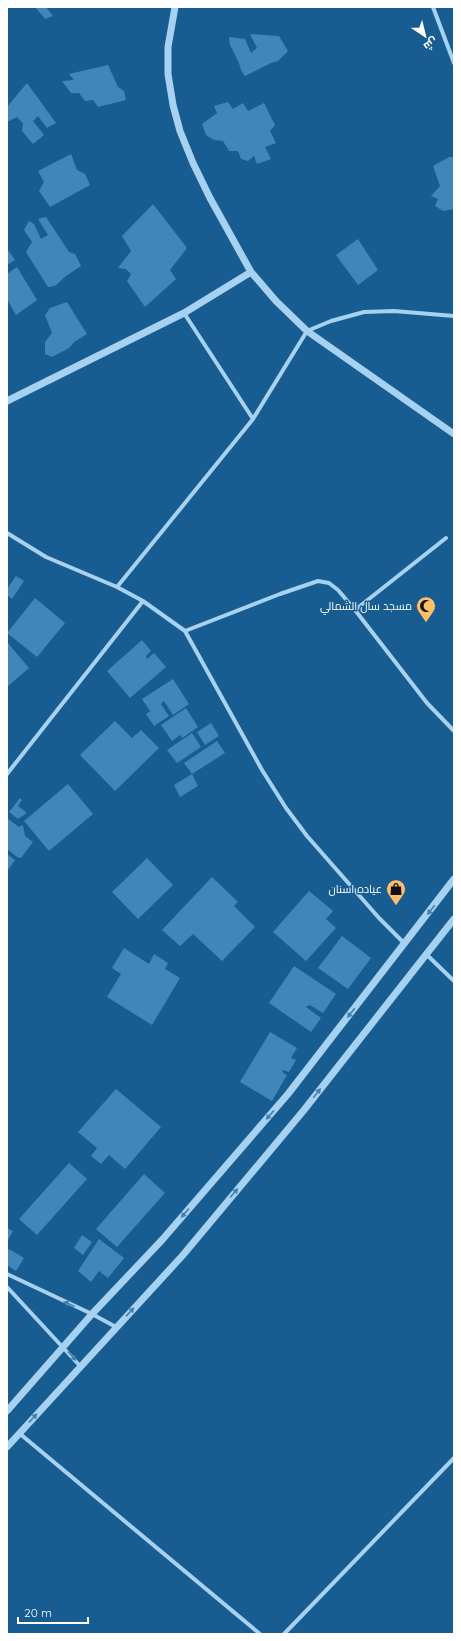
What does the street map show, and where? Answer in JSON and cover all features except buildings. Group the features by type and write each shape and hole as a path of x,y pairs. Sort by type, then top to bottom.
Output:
{"street":[{"path":"175,7 168,47 168,74 175,112 193,163 210,198 251,272 276,301 307,331 454,434"},
{"path":"433,7 454,63"},
{"path":"7,401 184,313 251,272"},
{"path":"117,587 253,419 307,331 331,321 364,312 394,311 454,316"},
{"path":"184,313 253,419"},
{"path":"7,533 46,557 117,587 143,601 185,630 262,770 286,808 307,836 378,918 405,944"},
{"path":"355,610 446,538"},
{"path":"185,630 318,581 329,583 338,590 355,610 427,703 454,730"},
{"path":"7,774 143,601"},
{"path":"7,1410 92,1314 162,1240 288,1094 454,879"},
{"path":"7,1447 182,1255 299,1116 454,919"},
{"path":"427,955 454,981"},
{"path":"7,1274 116,1327"},
{"path":"7,1286 81,1367"},
{"path":"19,1433 260,1634"},
{"path":"284,1634 454,1458"}],"place":[{"name":"مسجد سال الشمالي","path":"426,623"},
{"name":"عياده اسنان","path":"396,906"}]}
